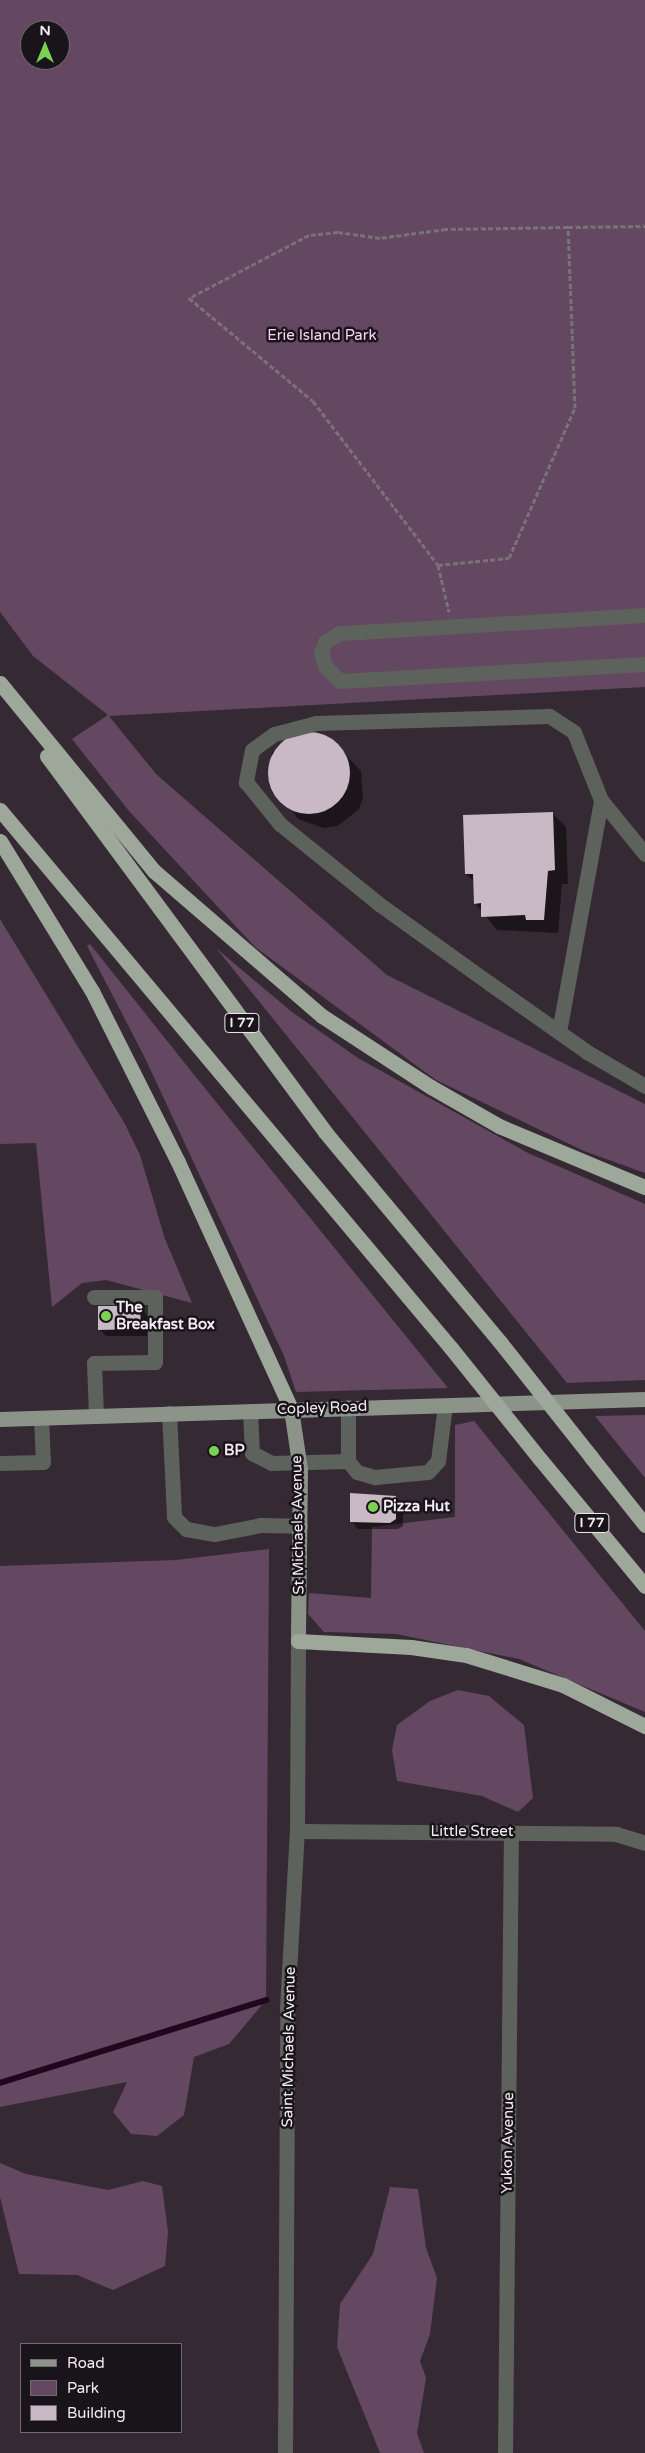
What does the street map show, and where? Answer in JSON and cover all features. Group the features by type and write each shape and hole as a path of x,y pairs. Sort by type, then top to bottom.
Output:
{"highway":[{"path":"0,683 154,871 322,1016 499,1126 645,1187"},
{"name":"I 77","path":"0,691 325,1132 500,1342 645,1526"},
{"name":"I 77","path":"0,810 451,1348 645,1586"},
{"path":"0,841 92,991 178,1162 291,1409"},
{"path":"298,1641 411,1647 466,1655 563,1685 645,1726"}],"main road":[{"name":"Copley Road","path":"0,1419 645,1399"},
{"name":"St Michaels Avenue","path":"291,1409 299,1463 298,1641"}],"street":[{"path":"645,615 449,628 340,632 325,642 321,652 325,666 340,681 645,664"},
{"path":"645,854 601,800 574,732 549,716 316,723 274,734 252,750 246,782 280,824 379,904 559,1032 645,1086"},
{"path":"559,1032 601,800"},
{"path":"94,1297 155,1297 155,1362 94,1363 96,1416"},
{"path":"348,1408 348,1461 357,1472 375,1477 428,1472 438,1461 445,1405"},
{"path":"250,1411 252,1453 272,1463 348,1461"},
{"path":"169,1413 174,1516 186,1529 215,1534 261,1525 300,1526"},
{"path":"0,1463 43,1462 41,1418"},
{"name":"Saint Michaels Avenue","path":"285,2453 287,2008 297,1831 298,1641"},
{"name":"Little Street","path":"297,1831 616,1834 645,1843"},
{"name":"Yukon Avenue","path":"505,2453 512,1832"}],"path":[{"path":"449,628 448,598 438,565 313,400 189,298 309,235 338,232 380,238 446,229 645,226"},
{"path":"438,565 509,558 575,408 568,227"}],"green space":[{"name":"Erie Island Park","path":"0,0 645,0 645,687 109,716 156,774 387,975 645,1104 645,1173 584,1151 436,1080 255,947 129,811 72,739 108,715 33,656 0,612"},
{"path":"0,919 125,1124 140,1155 165,1239 192,1303 106,1280 82,1283 52,1307 36,1143 0,1144"},
{"path":"90,944 448,1388 296,1392 284,1356 145,1058 87,946"},
{"path":"216,948 292,1012 358,1058 528,1153 645,1204 645,1380 567,1383"},
{"path":"645,1415 645,1478 595,1416"},
{"path":"474,1421 645,1631 645,1712 519,1659 396,1634 324,1632 308,1614 309,1593 371,1598 372,1527 455,1517 455,1425"},
{"path":"269,1549 266,2000 229,2044 194,2057 184,2115 157,2136 131,2134 113,2112 127,2082 0,2107 0,1566 176,1560"},
{"path":"458,1690 489,1696 524,1725 533,1798 518,1812 482,1796 397,1781 392,1750 397,1725 430,1701"},
{"path":"0,2163 26,2174 108,2190 143,2181 162,2186 168,2232 165,2266 113,2290 77,2275 19,2274 0,2197"},
{"path":"390,2187 418,2189 426,2248 437,2278 430,2334 420,2361 426,2378 417,2433 424,2453 380,2453 337,2347 340,2304 373,2254"}],"building":[{"path":"309,732 325,735 338,744 347,757 350,773 347,789 338,802 325,811 309,814 293,811 280,802 271,789 268,773 271,757 280,744 293,735"},
{"path":"553,812 555,870 548,871 544,920 526,920 525,915 481,917 481,903 474,904 473,874 465,874 463,815"},
{"path":"98,1306 140,1306 141,1329 98,1330"},
{"name":"Pizza Hut","path":"350,1493 396,1496 396,1519 390,1523 350,1522"}],"waterway":[{"path":"0,2083 266,2000"}],"place":[{"name":"The Breakfast Box","path":"106,1316"},
{"name":"BP","path":"214,1451"},
{"name":"Pizza Hut","path":"373,1507"}]}
